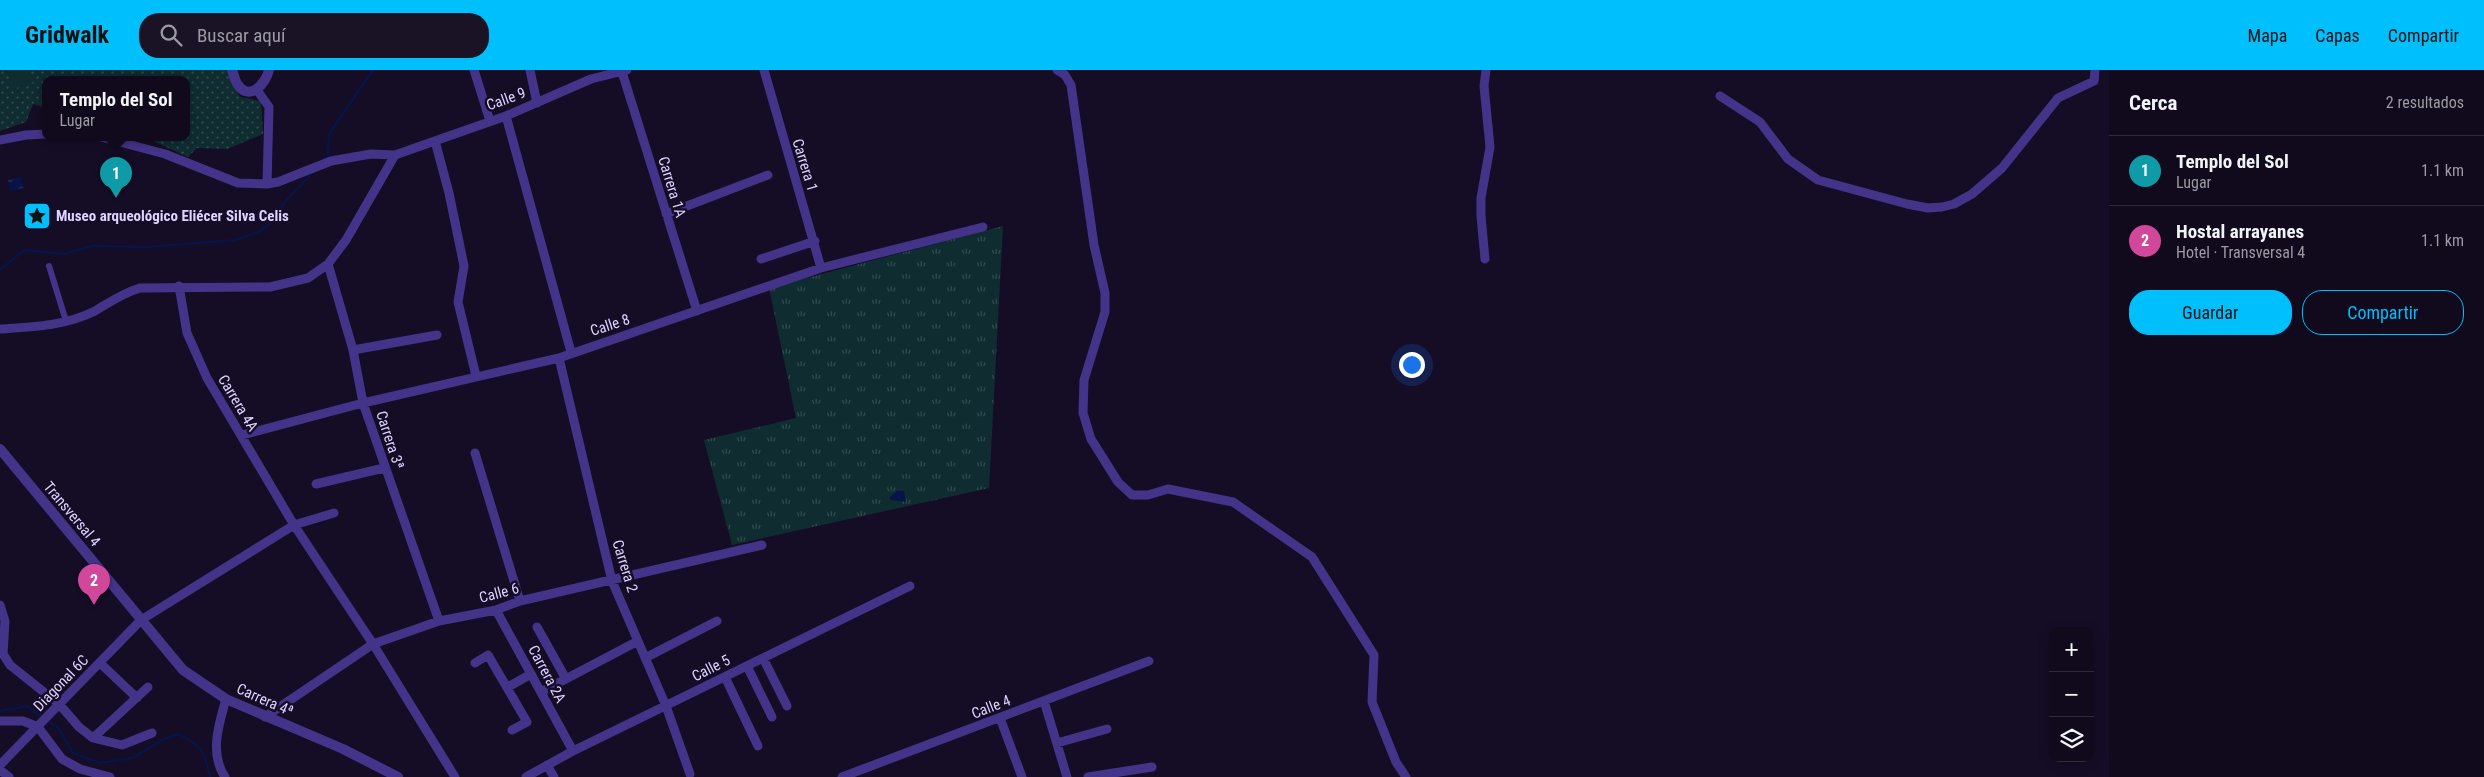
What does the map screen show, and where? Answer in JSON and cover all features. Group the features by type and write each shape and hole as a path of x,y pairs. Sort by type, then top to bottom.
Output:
{"street":[{"path":"232,70 243,90 257,90"},
{"path":"257,90 269,70"},
{"path":"474,70 490,120"},
{"path":"530,70 537,103"},
{"name":"Calle 9","path":"395,155 490,120 506,116 537,103 591,75 624,70"},
{"name":"Carrera 1A","path":"624,70 666,214 697,311"},
{"name":"Carrera 1","path":"764,70 821,268"},
{"path":"1057,70 1065,75 1071,85 1094,245 1105,293 1105,312 1084,380 1083,413 1091,438 1118,482 1132,495 1148,496 1168,488 1233,502 1312,557 1374,655 1372,702 1396,762 1406,777"},
{"path":"1485,258 1481,198 1489,165 1490,147 1484,86 1486,70"},
{"path":"1720,96 1760,122 1788,159 1818,180 1906,204 1928,208 1954,204 1972,194 2002,168 2052,104 2066,93 2094,81 2095,70"},
{"path":"257,90 268,108 267,184"},
{"path":"506,116 572,352"},
{"path":"0,140 42,134"},
{"path":"435,140 449,193 464,266 458,302 476,376"},
{"path":"0,329 55,325 94,311 122,294 140,288 178,286 270,287 308,278 328,264 346,240 395,155 371,154 331,161 319,164 278,182 267,184 238,183 165,154 115,141"},
{"path":"666,214 768,175"},
{"name":"Calle 8","path":"242,435 363,403 559,358 821,268 983,227"},
{"path":"762,259 814,241"},
{"name":"Carrera 3ª","path":"328,264 353,350 363,403 384,468 439,621"},
{"path":"49,266 66,321"},
{"name":"Carrera 4A","path":"178,286 187,333 207,378 294,525 373,644 455,777"},
{"path":"353,350 437,335"},
{"name":"Carrera 2","path":"559,358 612,581 666,706 690,774"},
{"name":"Transversal 4","path":"0,449 141,620"},
{"path":"475,453 520,601"},
{"path":"316,484 384,468"},
{"name":"Diagonal 6C","path":"0,765 141,620 294,525 334,513"},
{"name":"Calle 6","path":"265,717 373,644 439,621 496,610 520,601 762,545"},
{"name":"Calle 5","path":"526,777 573,751 910,586"},
{"path":"0,605 5,621 3,654 10,666 60,705 79,727 93,738 122,745 152,733"},
{"name":"Carrera 2A","path":"496,610 573,751"},
{"name":"Carrera 4ª","path":"141,620 183,670 226,699 343,750 398,777"},
{"path":"646,658 717,621"},
{"path":"537,627 566,679"},
{"path":"541,692 638,641"},
{"path":"475,663 488,655 508,687 527,722 512,730"},
{"path":"763,658 787,706"},
{"name":"Calle 4","path":"842,777 1149,661"},
{"path":"100,663 136,698"},
{"path":"746,666 772,718"},
{"path":"508,687 531,674"},
{"path":"725,677 758,746"},
{"path":"93,738 148,687"},
{"path":"225,777 221,771 215,738 226,699"},
{"path":"1044,701 1067,777"},
{"path":"1000,718 1022,777"},
{"path":"0,721 23,721 41,724 62,759 80,768 110,777"},
{"path":"1057,743 1107,729"},
{"path":"547,765 554,777"},
{"path":"1088,777 1152,767"},
{"path":"0,770 9,777"}],"green space":[{"path":"0,70 227,70 240,97 261,101 263,134 227,149 197,148 188,157 153,141 190,141 190,76 42,76 42,107 33,104 26,122 0,131"},
{"path":"7,70 30,70 34,82 14,89"},
{"path":"1003,226 989,488 732,545 704,440 796,418 769,288"}],"water":[{"path":"21,177 24,188 10,191 8,180"},
{"path":"897,491 904,491 906,502 889,498"}],"waterway":[{"path":"324,161 328,156 329,134 373,70"},
{"path":"0,270 24,250 63,254 93,246 147,247 236,240 260,231 277,218 283,204 313,172"},
{"path":"0,711 27,706 42,717"},
{"path":"47,720 59,729 73,753 100,763 133,758 162,740 179,734 198,746 204,755 210,777"}],"place":[{"name":"Templo del Sol","path":"116,198"},
{"name":"Museo arqueológico Eliécer Silva Celis","path":"37,216"},
{"name":"Hostal arrayanes","path":"94,605"}]}
